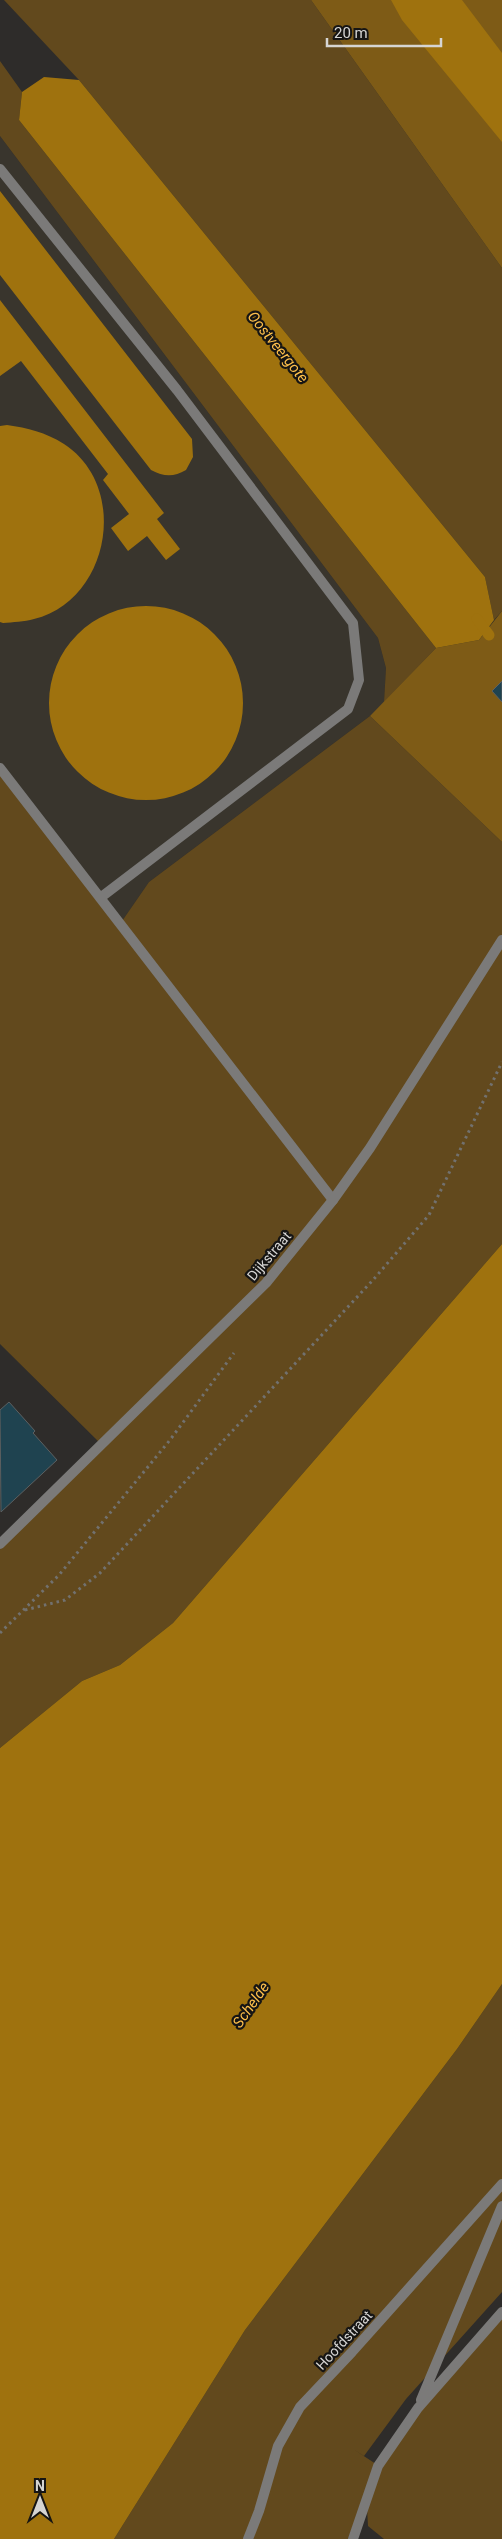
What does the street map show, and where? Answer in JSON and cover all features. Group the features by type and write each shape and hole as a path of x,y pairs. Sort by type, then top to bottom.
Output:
{"street":[{"path":"0,170 177,390 353,623 359,680 348,709 100,898"},
{"path":"0,768 333,1200"},
{"name":"Dijkstraat","path":"0,1544 266,1283 333,1200 370,1148 502,940"},
{"name":"Hoofdstraat","path":"248,2539 259,2510 278,2446 300,2407 352,2352 502,2184"},
{"path":"418,2408 502,2206"},
{"path":"353,2539 378,2466 418,2408 502,2312"}],"path":[{"path":"25,1610 65,1600 100,1573 379,1273 429,1215 502,1062"},
{"path":"0,1633 59,1575 170,1440 237,1347"}],"shaded area":[{"path":"4,0 311,0 502,268 502,611 494,620 485,577 79,80"},
{"path":"311,0 502,0 502,268"},
{"path":"0,61 22,92 19,120 436,648 384,702 386,668 378,638 0,136"},
{"path":"0,136 378,638 386,668 384,702 370,716 149,882 120,924 0,768"},
{"path":"502,611 502,842 370,716 436,648 479,640"},
{"path":"370,716 502,842 502,1244 173,1623 120,1665 82,1681 0,1748 0,1544 102,1445 0,1344 0,768 120,924 149,882"},
{"path":"502,1984 502,2292 406,2399 364,2456 353,2449 376,2464 348,2539 114,2539 245,2330 457,2049"},
{"path":"502,2315 502,2539 384,2539 368,2526 367,2507 379,2468 420,2411"}],"water":[{"path":"391,0 462,0 502,53 502,142 402,20"},
{"path":"44,77 79,80 485,577 494,620 479,640 436,648 19,120 22,92"},
{"path":"0,191 192,439 193,457 186,470 169,475 151,470 0,275"},
{"path":"0,300 164,513 157,519 180,549 166,560 147,536 128,551 111,528 129,514 103,480 108,474 21,361 0,376"},
{"path":"7,425 50,436 64,444 85,463 98,487 104,513 102,540 94,567 80,590 60,608 34,619 3,623 0,622 0,426"},
{"path":"136,606 156,606 192,617 215,634 227,649 236,666 243,693 243,713 236,740 227,757 215,772 200,784 183,793 156,800 136,800 100,789 84,778 71,765 60,749 53,731 49,713 49,693 60,657 71,641 84,628 100,617 118,610"},
{"name":"Schelde","path":"502,1244 502,1984 457,2049 245,2330 114,2539 0,2539 0,1748 82,1681 120,1665 173,1623"}],"building":[{"path":"502,681 502,702 492,691"},
{"path":"9,1402 35,1431 33,1433 57,1460 1,1512 0,1410"}],"waterway":[{"name":"Oostveergote","path":"477,619 489,635"}]}
